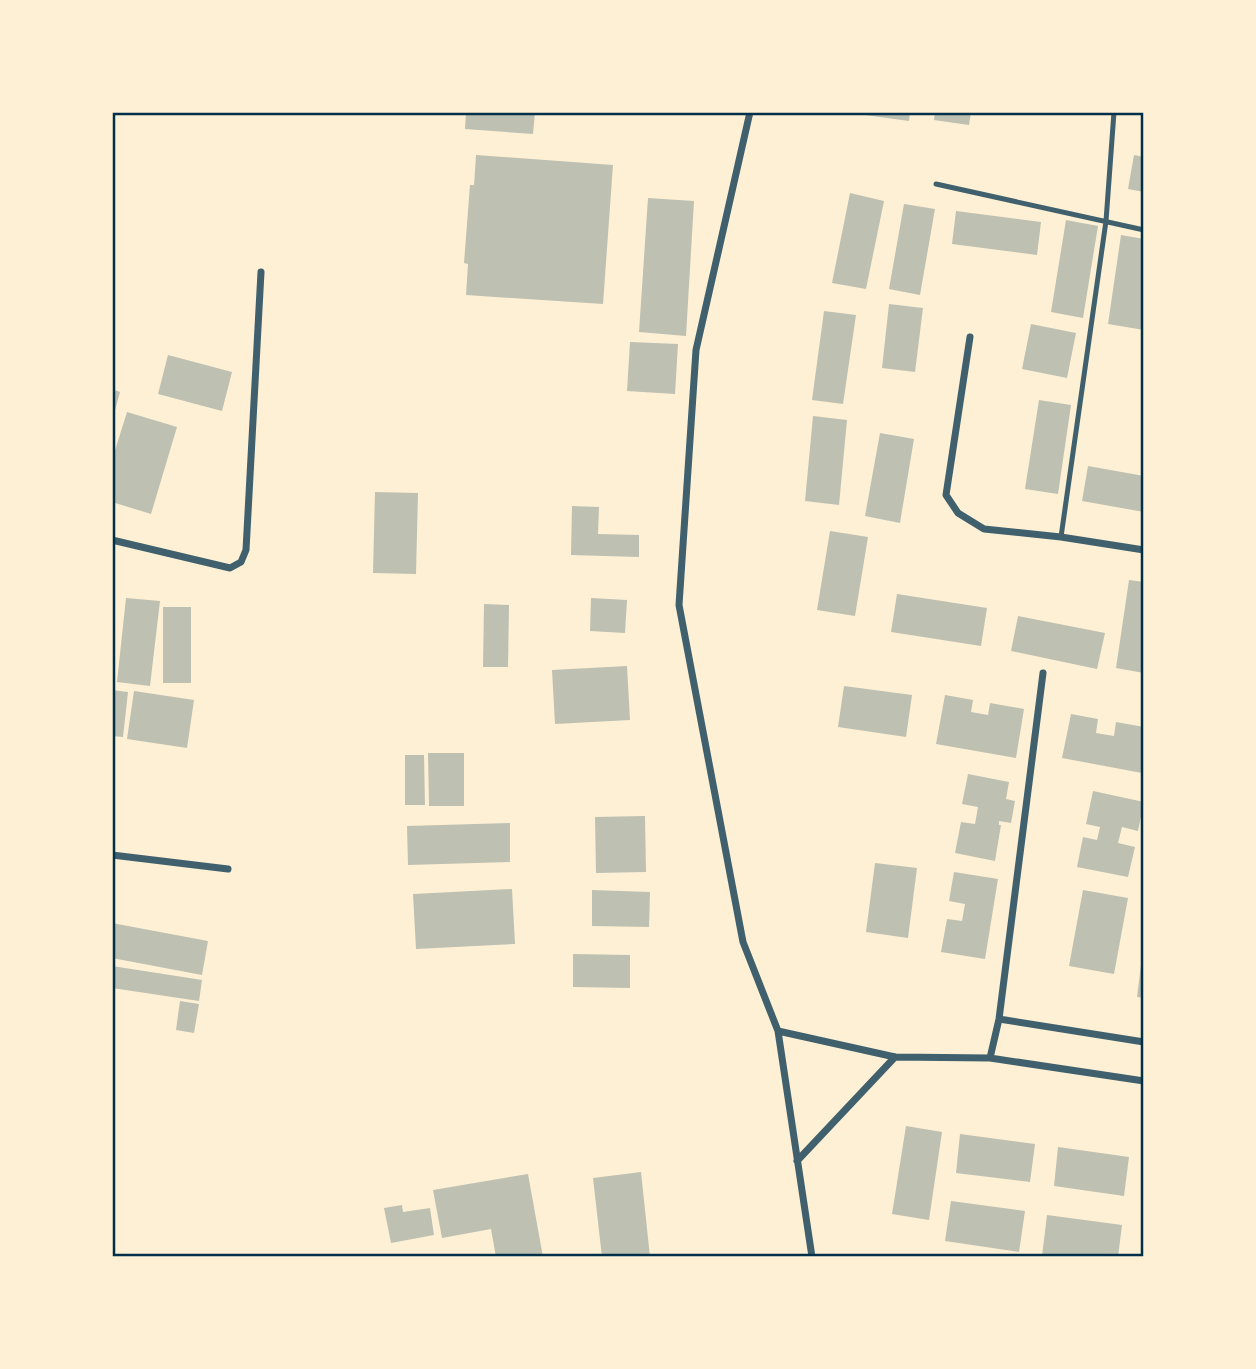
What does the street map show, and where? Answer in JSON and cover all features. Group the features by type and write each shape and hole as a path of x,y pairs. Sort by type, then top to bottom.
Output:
{"street":[{"path":"750,112 696,350 679,605 743,942 778,1031 812,1257"},
{"path":"112,540 230,568 241,562 246,550 261,272"},
{"path":"970,337 946,495 958,513 984,529 1144,550"},
{"path":"990,1058 999,1019 1043,673"},
{"path":"112,855 228,870"},
{"path":"999,1019 1144,1042"},
{"path":"778,1031 895,1057 990,1058 1101,1076 1144,1080"},
{"path":"797,1161 895,1057"}],"lane":[{"path":"1061,537 1106,221 1114,112"},
{"path":"936,184 1144,230"}],"building":[{"path":"466,112 535,112 533,134 465,129"},
{"path":"865,112 910,112 909,121 865,115"},
{"path":"935,112 971,112 969,125 934,120"},
{"path":"476,155 613,165 603,304 466,295 468,264 464,263 470,185 474,185"},
{"path":"1134,155 1144,157 1144,192 1128,189"},
{"path":"850,193 884,201 866,289 832,283"},
{"path":"648,198 694,201 686,336 639,332"},
{"path":"904,204 935,209 920,295 889,289"},
{"path":"956,211 1041,222 1037,255 952,244"},
{"path":"1066,220 1098,226 1083,318 1051,312"},
{"path":"1121,235 1144,239 1144,330 1108,324"},
{"path":"889,304 923,308 915,372 882,368"},
{"path":"824,311 856,315 843,404 812,400"},
{"path":"1031,324 1076,333 1067,378 1022,369"},
{"path":"630,342 678,344 675,394 627,391"},
{"path":"168,355 232,372 222,411 158,394"},
{"path":"112,389 120,392 113,418 112,418"},
{"path":"1039,400 1071,405 1058,494 1025,489"},
{"path":"127,412 177,427 151,514 112,502 112,460"},
{"path":"813,416 847,420 839,505 805,501"},
{"path":"880,433 914,439 900,523 865,516"},
{"path":"1088,466 1144,476 1144,512 1082,501"},
{"path":"375,492 418,493 416,574 373,573"},
{"path":"572,506 599,507 598,534 639,535 639,557 571,555"},
{"path":"830,531 868,537 855,616 817,610"},
{"path":"1129,580 1144,582 1144,673 1116,668"},
{"path":"897,594 987,608 981,646 891,632"},
{"path":"126,598 160,601 150,686 117,682"},
{"path":"591,598 627,600 625,633 590,631"},
{"path":"484,604 509,605 508,667 483,667"},
{"path":"163,607 191,607 191,683 163,683"},
{"path":"1018,616 1105,633 1097,669 1011,651"},
{"path":"627,666 630,720 555,724 552,670"},
{"path":"844,686 912,695 906,737 838,727"},
{"path":"112,690 128,692 123,737 112,736"},
{"path":"134,691 194,700 187,748 127,739"},
{"path":"945,695 973,700 971,712 988,715 990,703 1024,709 1016,758 936,744"},
{"path":"1071,714 1098,719 1096,733 1114,736 1116,722 1144,727 1142,773 1062,758"},
{"path":"428,753 464,753 464,806 429,806"},
{"path":"405,755 424,755 425,805 405,805"},
{"path":"968,774 1009,782 1006,799 1015,801 1011,823 999,821 1001,825 995,861 955,853 961,822 975,824 978,807 962,804"},
{"path":"1093,791 1144,802 1138,831 1122,827 1118,843 1135,847 1128,877 1077,867 1083,837 1097,840 1100,827 1086,824"},
{"path":"645,816 646,872 596,873 595,817"},
{"path":"510,823 510,862 408,865 407,826"},
{"path":"875,863 917,868 908,938 866,932"},
{"path":"954,872 998,879 985,959 941,952 947,919 962,921 965,904 949,901"},
{"path":"512,889 515,944 416,949 413,894"},
{"path":"592,890 650,892 649,927 592,926"},
{"path":"1083,890 1128,898 1114,974 1069,966"},
{"path":"112,923 208,941 202,975 112,958"},
{"path":"573,954 630,955 630,988 573,987"},
{"path":"1144,957 1144,998 1137,997"},
{"path":"112,966 202,980 199,1001 112,988"},
{"path":"180,1001 199,1004 194,1033 176,1030"},
{"path":"906,1126 942,1132 929,1220 892,1214"},
{"path":"960,1134 1035,1144 1030,1182 956,1173"},
{"path":"1058,1147 1129,1157 1124,1196 1054,1186"},
{"path":"641,1172 650,1257 602,1257 593,1178"},
{"path":"528,1174 543,1257 496,1257 491,1229 442,1238 433,1190"},
{"path":"951,1201 1025,1211 1019,1252 945,1241"},
{"path":"402,1205 403,1212 430,1208 434,1235 391,1243 384,1208"},
{"path":"1047,1215 1122,1225 1118,1257 1042,1256"}]}
